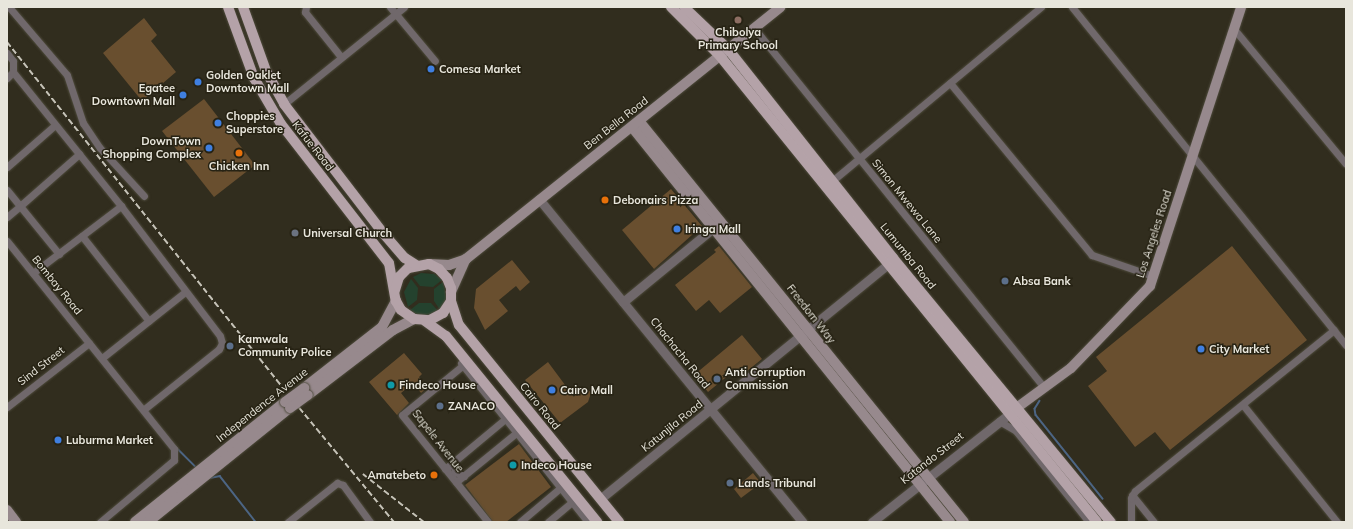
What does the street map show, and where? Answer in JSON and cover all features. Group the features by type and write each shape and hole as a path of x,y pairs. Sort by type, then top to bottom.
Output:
{"main road":[{"name":"Kafue Road","path":"228,7 244,57 263,94 292,139 389,263 395,290"},
{"name":"Kafue Road","path":"243,7 266,71 284,104 383,233 405,258 416,265"},
{"name":"Lumumba Road","path":"672,7 724,52 888,264 1094,522"},
{"name":"Lumumba Road","path":"684,7 724,52 832,181 1111,522"},
{"name":"Ben Bella Road","path":"429,264 449,265 466,259 780,7"},
{"name":"Los Angeles Road","path":"1009,414 1071,368 1148,289 1241,7"},
{"name":"Freedom Way","path":"635,124 718,224 805,333 919,484 950,522"},
{"name":"Ben Bella Road","path":"451,296 466,259"},
{"path":"425,321 443,313 451,296 445,274 429,264 416,265 401,274 395,290 396,301 405,314 414,319 425,321 446,336 506,416 597,522"},
{"name":"Cairo Road","path":"451,296 459,325 619,522"},
{"name":"Independence Avenue","path":"135,522 306,391 382,327 396,301"},
{"name":"Independence Avenue","path":"306,391 393,330 414,319"},
{"name":"Freedom Way","path":"805,333 964,522"},
{"path":"506,416 516,410 521,401"},
{"name":"Independence Avenue","path":"148,522 288,405"},
{"path":"516,428 521,415 531,413"},
{"path":"7,510 16,522"}],"street":[{"path":"7,10 10,7 67,75 83,122 100,148 144,196"},
{"path":"306,7 305,12 341,57"},
{"path":"390,7 435,61"},
{"path":"284,104 404,7"},
{"path":"832,181 1041,7"},
{"path":"1072,7 1192,153 1346,345"},
{"name":"Simon Mwewa Lane","path":"754,28 1044,388"},
{"path":"1234,29 1346,164"},
{"path":"7,53 13,61 13,72 121,206 222,343 219,349 143,410"},
{"path":"7,78 13,72"},
{"path":"950,82 1092,255 1153,276"},
{"path":"7,167 56,125"},
{"path":"7,217 79,154"},
{"path":"7,190 59,254"},
{"name":"Chachacha Road","path":"539,199 802,522"},
{"path":"33,273 121,206"},
{"path":"623,302 718,224"},
{"path":"82,236 149,321"},
{"name":"Bombay Road","path":"7,241 102,358 176,455 174,460 100,522"},
{"name":"Katunjila Road","path":"600,499 888,264"},
{"path":"102,358 185,292"},
{"path":"1131,522 1132,495 1334,330"},
{"name":"Sind Street","path":"7,407 89,343"},
{"path":"460,353 462,366 490,396"},
{"name":"Sapele Avenue","path":"462,366 402,415 488,522"},
{"path":"1243,405 1337,522"},
{"name":"Katondo Street","path":"872,522 927,477 1009,414"},
{"path":"445,469 506,416"},
{"path":"999,421 1016,431 1094,522"},
{"path":"456,482 516,428"},
{"path":"453,462 455,472 464,476"},
{"path":"550,469 560,488 588,522"},
{"path":"288,522 337,483 343,485 370,522"},
{"path":"520,522 560,488"},
{"path":"1132,495 1154,522"},
{"path":"548,522 572,502"}],"green space":[{"path":"421,273 434,274 442,280 433,287 420,286 413,277"},
{"path":"411,279 418,288 417,300 408,307 404,292"},
{"path":"443,282 447,301 440,310 434,301 434,289"},
{"path":"419,303 431,303 439,312 431,316 417,315 410,310"}],"building":[{"path":"144,18 157,35 151,41 176,72 142,101 103,53"},
{"name":"DownTown Shopping Complex","path":"204,99 255,165 214,197 162,131"},
{"name":"Iringa Mall","path":"671,189 702,226 654,269 622,230"},
{"path":"719,246 752,287 720,313 709,300 696,311 675,285 716,252 714,250"},
{"name":"City Market","path":"1232,246 1307,340 1170,450 1155,432 1135,447 1088,386 1107,371 1096,357"},
{"path":"512,260 530,282 520,291 516,286 499,300 508,311 485,330 474,308 476,289"},
{"path":"742,335 762,359 741,376 736,369 708,392 694,375"},
{"name":"Findeco House","path":"404,353 422,374 419,377 427,388 421,393 413,383 401,393 409,403 397,415 369,382"},
{"name":"Cairo Mall","path":"548,362 574,397 578,388 586,387 591,393 588,402 560,423 525,380"},
{"name":"Indeco House","path":"519,444 551,487 506,522 493,522 465,485"},
{"path":"753,473 761,483 741,498 734,489"}],"waterway":[{"path":"1040,401 1035,409 1036,415 1103,499"},
{"path":"147,410 153,418"},
{"path":"176,447 195,466"},
{"path":"210,478 220,476 256,522"}],"railway":[{"path":"7,42 282,387 394,522"},
{"path":"363,474 424,522"}],"place":[{"name":"Chibolya Primary School","path":"738,20"},
{"name":"Comesa Market","path":"431,69"},
{"name":"Golden Oaklet Downtown Mall","path":"198,82"},
{"name":"Egatee Downtown Mall","path":"183,95"},
{"name":"Choppies Superstore","path":"218,123"},
{"name":"DownTown Shopping Complex","path":"209,148"},
{"name":"Chicken Inn","path":"239,153"},
{"name":"Debonairs Pizza","path":"605,200"},
{"name":"Iringa Mall","path":"677,229"},
{"name":"Universal Church","path":"295,233"},
{"name":"Absa Bank","path":"1005,281"},
{"name":"Kamwala Community Police","path":"230,346"},
{"name":"City Market","path":"1201,349"},
{"name":"Anti Corruption Commission","path":"717,379"},
{"name":"Findeco House","path":"391,385"},
{"name":"Cairo Mall","path":"552,390"},
{"name":"ZANACO","path":"440,406"},
{"name":"Luburma Market","path":"58,440"},
{"name":"Indeco House","path":"513,465"},
{"name":"Amatebeto","path":"434,475"},
{"name":"Lands Tribunal","path":"730,483"}]}
